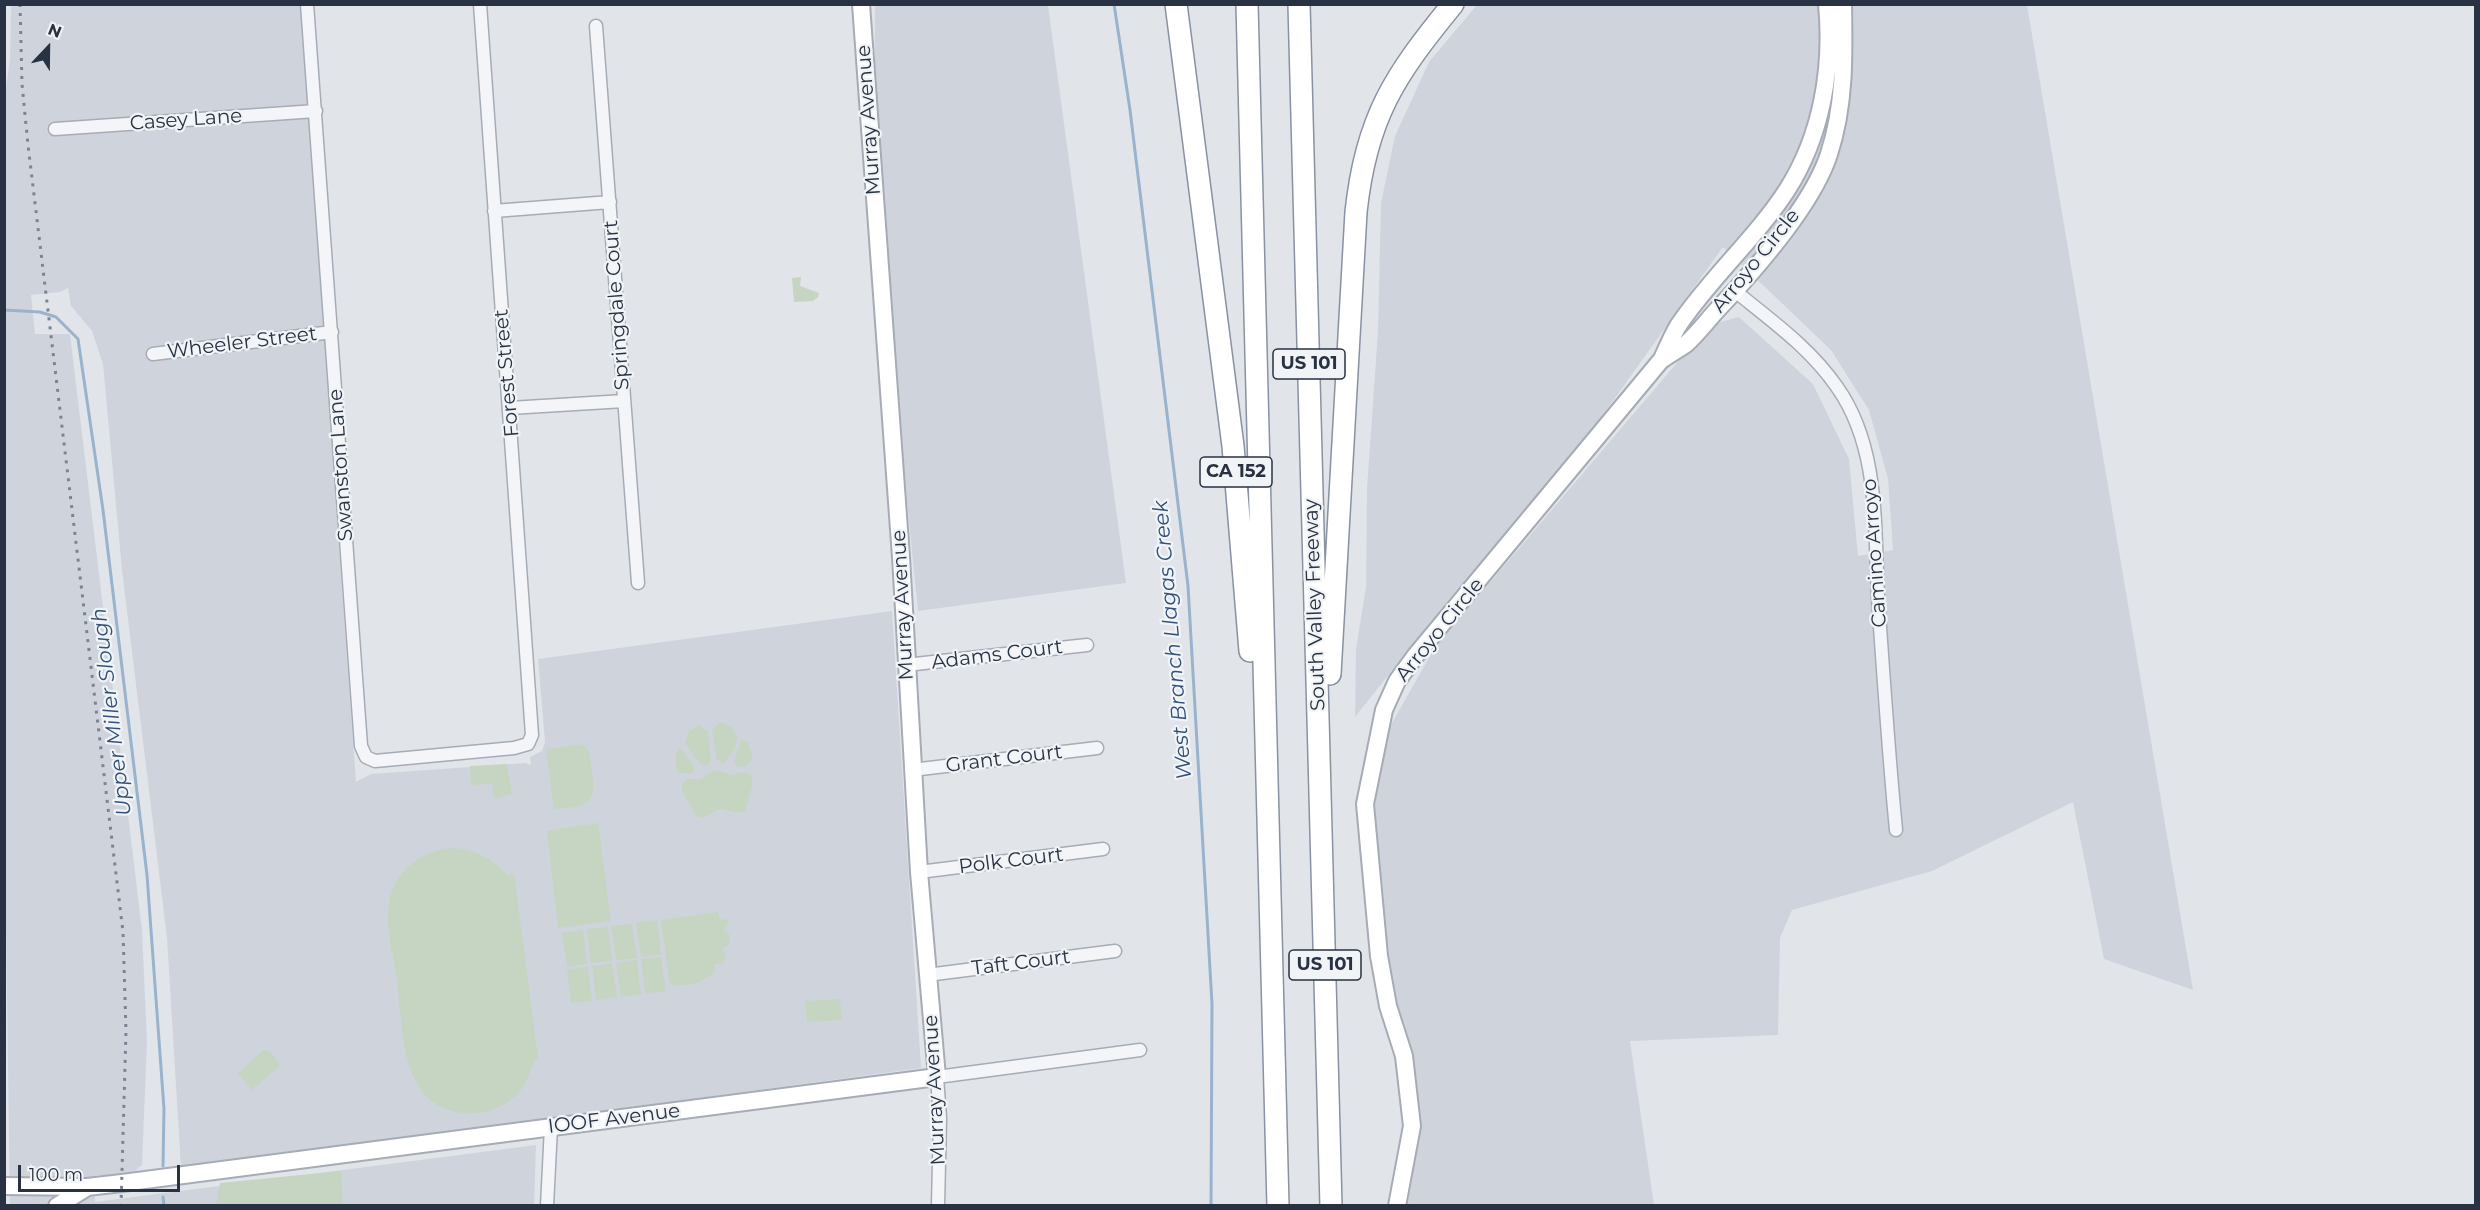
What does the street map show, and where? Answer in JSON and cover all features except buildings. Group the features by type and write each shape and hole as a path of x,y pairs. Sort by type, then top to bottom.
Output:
{"highway":[{"name":"CA 152","path":"1176,4 1235,470 1271,942"},
{"name":"US 101","path":"1246,4 1278,1206"},
{"name":"South Valley Freeway","path":"1299,4 1331,1206"},
{"path":"1318,724 1330,675 1356,212 1361,170 1376,119 1393,83 1416,49 1453,4"}],"street":[{"name":"Swanston Lane","path":"307,4 361,746 366,757 375,761 503,749 522,746 530,741"},
{"name":"Forest Street","path":"480,4 533,727 530,741"},
{"name":"Murray Avenue","path":"861,4 900,547 919,872 940,1118 938,1206"},
{"name":"Arroyo Circle","path":"1397,1206 1412,1126 1404,1056 1389,1006 1379,956 1365,804 1384,710 1397,681 1416,655 1662,359 1678,327 1787,190 1803,159 1820,116 1828,48 1827,4"},
{"name":"Arroyo Circle","path":"1662,359 1686,343 1735,291 1791,222 1829,156 1842,94 1845,57 1844,4"},
{"name":"Springdale Court","path":"596,26 638,583"},
{"name":"Casey Lane","path":"55,129 316,111"},
{"path":"494,211 609,202"},
{"name":"Camino Arroyo","path":"1735,291 1799,342 1838,388 1854,418 1869,468 1896,830"},
{"name":"Wheeler Street","path":"153,354 332,332"},
{"path":"510,408 624,401"},
{"name":"Adams Court","path":"906,665 1087,645"},
{"name":"Grant Court","path":"912,770 1097,748"},
{"name":"Polk Court","path":"919,872 1103,849"},
{"name":"Taft Court","path":"927,975 1116,951"},
{"name":"IOOF Avenue","path":"4,1186 87,1187 1140,1050"},
{"path":"547,1206 550,1127"},
{"name":"IOOF Avenue","path":"57,1206 87,1187"}],"shaded area":[{"path":"11,5 314,5 333,340 338,535 356,782 371,774 525,763 531,765 530,757 542,751 545,742 538,659 892,611 921,1068 181,1168 167,938 122,570 103,364 92,331 71,306 68,288 60,292 31,295 35,334 70,334 142,930 147,1042 142,1165 128,1177 95,1175 95,1202 536,1145 534,1205 10,1206 4,785 4,103 10,59"},
{"path":"875,5 1048,5 1126,583 918,611 874,173"},
{"path":"1477,5 2027,5 2193,990 2104,959 2073,802 1932,871 1792,910 1780,938 1778,1035 1630,1041 1654,1205 1407,1205 1420,1125 1383,975 1375,805 1384,737 1435,647 1709,325 1739,317 1813,384 1849,459 1858,556 1893,550 1888,479 1869,410 1831,350 1723,247 1545,496 1448,600 1355,717 1356,649 1366,587 1367,488 1378,331 1381,203 1395,136 1429,62"}],"green space":[{"path":"801,277 800,286 819,293 813,301 794,302 792,278"},
{"path":"720,722 731,726 738,737 734,750 724,764 717,760 712,730"},
{"path":"699,725 708,731 711,761 707,766 699,763 685,743 689,731"},
{"path":"741,740 748,741 753,759 746,766 737,767 734,762"},
{"path":"585,746 591,759 593,785 590,799 581,805 554,809 546,749"},
{"path":"680,747 695,767 693,773 680,773 676,769 676,753"},
{"path":"507,764 512,794 494,799 492,783 471,786 470,766"},
{"path":"714,770 733,775 741,772 750,774 753,783 745,811 739,813 720,809 702,818 696,816 682,791 682,784 688,779 701,779"},
{"path":"598,823 611,921 558,928 547,831"},
{"path":"453,848 476,853 495,864 507,875 514,874 538,1057 525,1084 516,1095 486,1112 461,1113 441,1107 426,1095 415,1080 404,1041 389,933 390,897 394,886 405,870 411,864 435,851"},
{"path":"718,912 720,919 728,920 729,923 723,929 730,935 729,945 722,949 726,957 722,964 715,964 714,974 695,984 674,986 669,981 661,920"},
{"path":"657,920 661,954 641,957 636,923"},
{"path":"632,924 637,958 616,960 611,926"},
{"path":"608,927 612,961 591,963 587,929"},
{"path":"583,930 587,964 567,967 562,933"},
{"path":"661,957 666,991 645,994 641,959"},
{"path":"637,960 641,994 621,997 616,963"},
{"path":"612,963 617,997 596,1000 592,966"},
{"path":"588,967 592,1001 571,1003 567,969"},
{"path":"840,999 842,1020 807,1022 805,1001"},
{"path":"264,1050 271,1052 279,1063 279,1067 252,1090 238,1073"},
{"path":"341,1171 343,1205 216,1205 220,1183"}],"waterway":[{"name":"West Branch Llagas Creek","path":"1114,4 1130,110 1188,586 1212,1004 1211,1206"},
{"name":"Upper Miller Slough","path":"4,310 40,312 56,317 78,339 103,510 147,875 164,1109 163,1166"},
{"name":"Upper Miller Slough","path":"163,1197 164,1206"}],"railway":[{"path":"20,4 22,84 28,145 123,932 126,1031 121,1206"}]}
